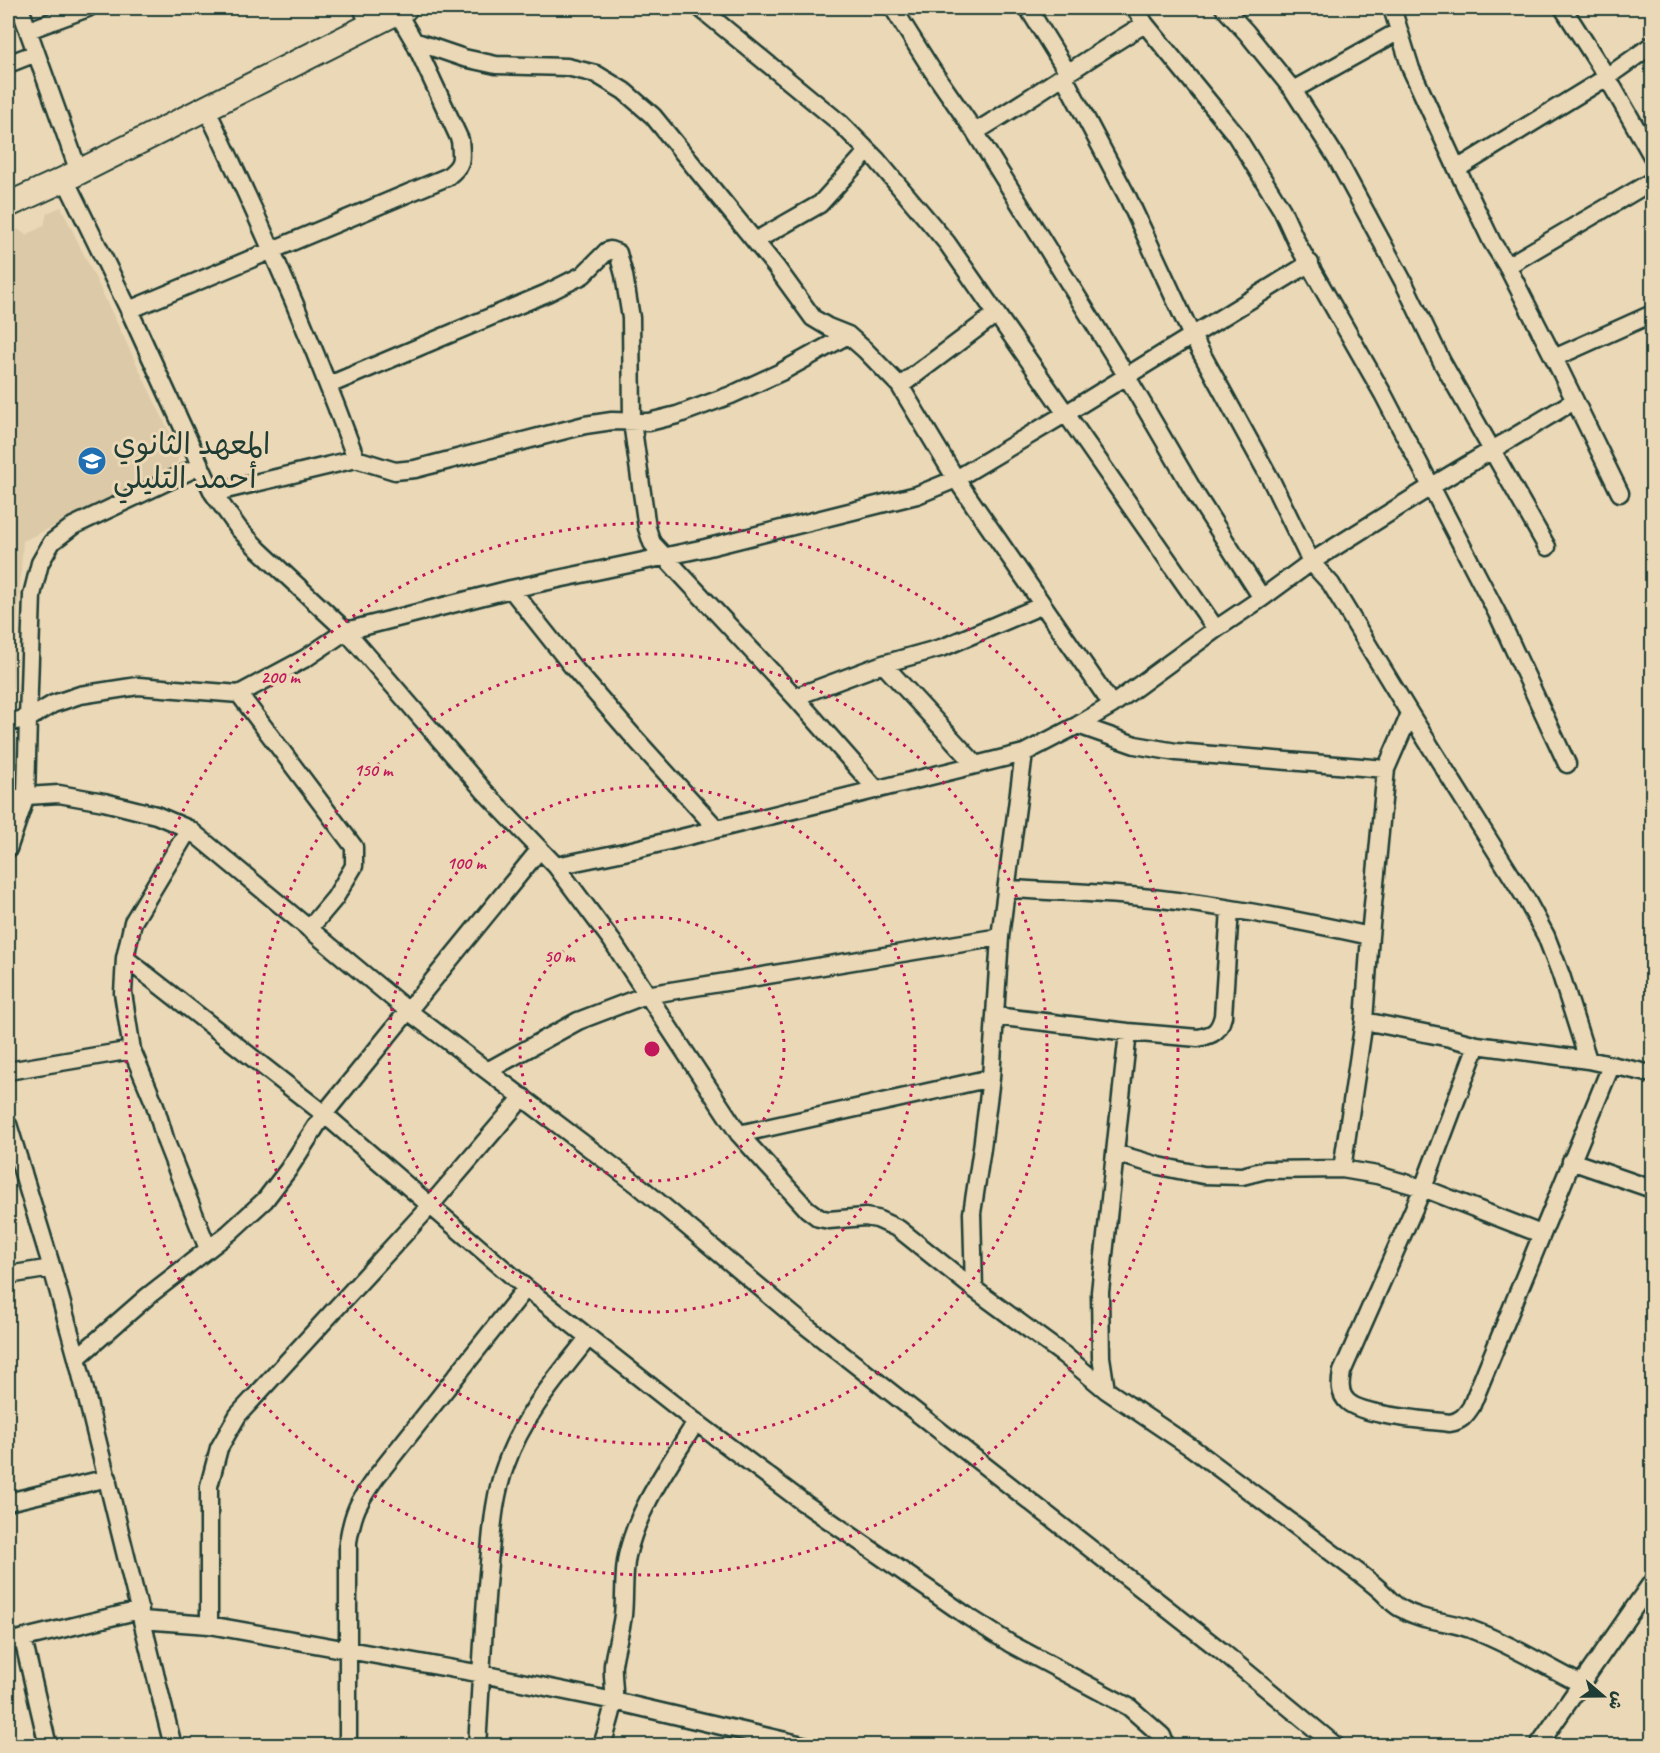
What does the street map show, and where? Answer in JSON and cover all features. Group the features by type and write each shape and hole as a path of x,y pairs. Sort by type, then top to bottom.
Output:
{"street":[{"path":"20,8 29,30 72,175 129,309 213,494 258,550 346,631 485,792 556,866 612,941 739,1134 812,1214 829,1220 865,1217 877,1219 899,1229 974,1289 1064,1355 1106,1390 1185,1443 1355,1570 1380,1589 1398,1607 1414,1616 1448,1622 1484,1635 1581,1684"},
{"path":"29,30 88,8"},
{"path":"700,8 840,123 868,151 947,243 1216,629"},
{"path":"893,8 975,132 1126,375 1196,495 1262,598"},
{"path":"1028,8 1066,74 1128,198 1192,336 1271,480 1311,562 1331,584 1526,899 1546,936 1588,1060"},
{"path":"1135,8 1145,24 1235,134 1282,210 1298,245 1383,394 1432,486 1497,613 1567,764"},
{"path":"1224,8 1293,90 1336,157 1404,283 1442,362 1547,547"},
{"path":"1392,8 1411,69 1457,169 1620,493"},
{"path":"1563,8 1653,156"},
{"path":"8,205 206,108 366,17 401,10 460,140 462,156 459,168 447,177 129,309"},
{"path":"975,132 1145,24"},
{"path":"1293,90 1399,31"},
{"path":"414,41 464,58 496,65 567,67 596,74 624,91 653,116 755,241 813,318 848,335 900,386 956,479 1112,705"},
{"path":"1457,169 1607,77 1653,45"},
{"path":"8,64 36,53"},
{"path":"206,108 272,250 329,385 356,459"},
{"path":"755,241 820,204 868,151"},
{"path":"1507,266 1653,181"},
{"path":"329,385 547,293 583,275 606,250 618,253 631,318 632,422 647,528 652,543 795,697 877,790"},
{"path":"8,722 28,719 53,704 80,695 138,686 239,694 306,658 346,631 512,589 705,548 917,495 956,479 1310,263"},
{"path":"900,386 996,314"},
{"path":"1554,358 1653,314"},
{"path":"213,494 356,459 395,471 415,469 585,425 612,421 649,422 677,415 731,395 781,372 848,335"},
{"path":"556,866 624,852 1024,753 1112,705 1311,562 1574,400"},
{"path":"8,849 26,796 32,595 40,563 52,542 73,526 200,466"},
{"path":"512,589 572,666 717,829"},
{"path":"795,697 884,663 944,646 1043,605"},
{"path":"884,663 976,765"},
{"path":"239,694 354,847 354,866 335,898 309,929"},
{"path":"1342,1169 1364,1021 1386,769 1410,714"},
{"path":"1078,725 1135,745 1176,752 1386,769"},
{"path":"974,1289 972,1213 991,1078 1000,937 1024,753"},
{"path":"8,800 26,796 59,794 156,815 189,829 407,1010 638,1185 806,1326 1220,1650 1336,1746"},
{"path":"189,829 133,922 125,957 123,993 132,1050 155,1105 166,1142 208,1249"},
{"path":"77,1358 148,1296 229,1233 265,1200 288,1170 324,1113 540,849"},
{"path":"1007,888 1131,896 1230,909 1370,936"},
{"path":"995,1016 1128,1032 1198,1038 1209,1036 1220,1026 1223,1016 1230,909"},
{"path":"489,1070 578,1021 646,995 1000,937"},
{"path":"125,957 324,1113 525,1288 696,1422 804,1503 967,1616 1011,1644 1129,1707 1162,1736 1166,1746"},
{"path":"1364,1021 1477,1045 1588,1060 1653,1074"},
{"path":"1106,1390 1101,1357 1100,1292 1128,1032"},
{"path":"1477,1045 1423,1188 1342,1371 1340,1385 1343,1395 1349,1403 1372,1412 1450,1423 1466,1416 1611,1066"},
{"path":"8,1071 132,1050"},
{"path":"739,1134 991,1078"},
{"path":"209,1626 209,1486 219,1448 238,1415 430,1206 523,1097"},
{"path":"8,1124 77,1358 173,1746"},
{"path":"1115,1153 1159,1166 1203,1175 1242,1176 1266,1170 1342,1169 1377,1175 1423,1188 1541,1234"},
{"path":"1571,1161 1653,1189"},
{"path":"8,1275 52,1268"},
{"path":"348,1746 348,1542 352,1518 361,1497 376,1476 525,1288"},
{"path":"477,1746 485,1608 498,1491 506,1463 521,1431 545,1392 588,1338"},
{"path":"602,1746 614,1701 613,1666 623,1617 623,1577 627,1554 646,1507 696,1422"},
{"path":"8,1502 108,1478"},
{"path":"1538,1746 1653,1582"},
{"path":"48,1746 15,1640 141,1615 482,1674 614,1701 807,1746"}],"shaded area":[{"name":"المعهد الثانوي أحمد التليلي","path":"61,207 180,454 174,469 23,541 11,712 8,713 8,232 16,228 26,235 44,226 47,213"}],"place":[{"name":"المعهد الثانوي أحمد التليلي","path":"92,461"}]}
